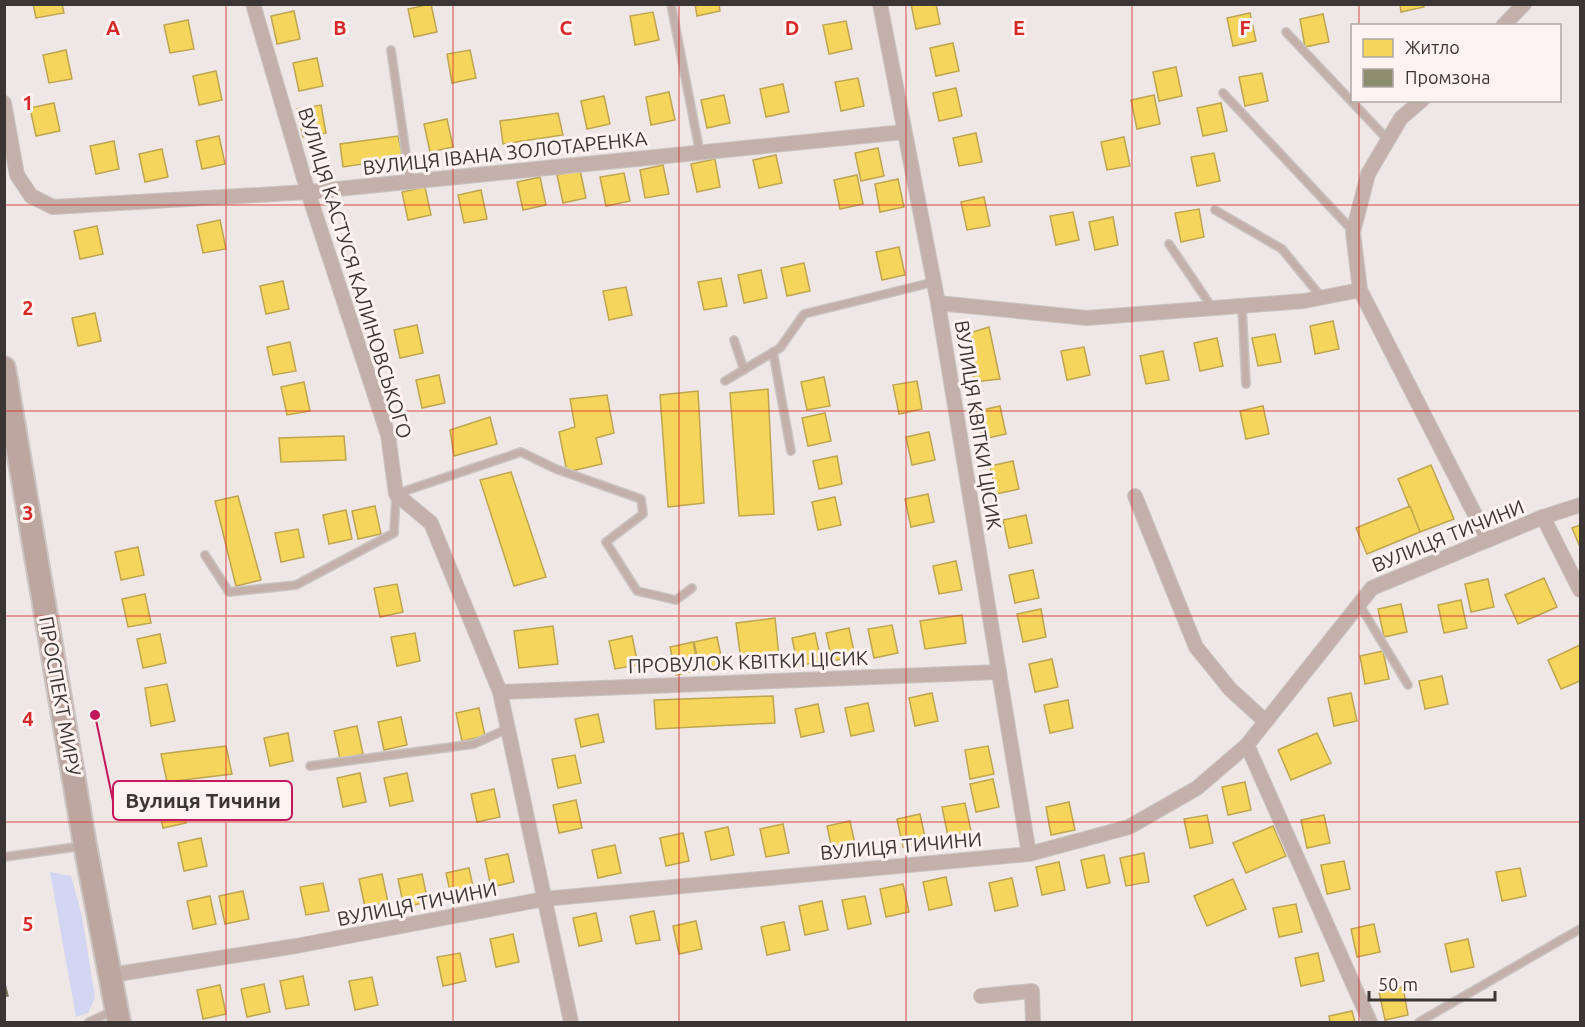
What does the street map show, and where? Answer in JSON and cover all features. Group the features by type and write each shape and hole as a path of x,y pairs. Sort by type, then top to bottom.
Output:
{"main road":[{"name":"ПРОСПЕКТ МИРУ","path":"6,379 85,845 118,1016"}],"street":[{"name":"ВУЛИЦЯ КАСТУСЯ КАЛИНОВСЬКОГО","path":"253,4 308,192 388,435 396,494"},
{"name":"ВУЛИЦЯ КВІТКИ ЦІСИК","path":"880,4 938,303 1029,854"},
{"path":"1505,24 1524,4"},
{"path":"1420,102 1401,118 1368,174 1353,232 1360,290 1488,540"},
{"name":"ВУЛИЦЯ ІВАНА ЗОЛОТАРЕНКА","path":"4,103 17,175 31,196 53,207 308,192 904,132"},
{"path":"938,303 1088,318 1242,307 1322,298 1360,290"},
{"path":"396,494 430,523 500,692 571,1023"},
{"path":"1135,496 1196,647 1230,689 1265,721"},
{"name":"ВУЛИЦЯ ТИЧИНИ","path":"111,975 296,946 544,900 1029,854 1129,827 1197,788 1247,745 1372,588 1543,517 1581,505"},
{"path":"1543,517 1581,590"},
{"name":"ПРОВУЛОК КВІТКИ ЦІСИК","path":"500,692 999,672"},
{"path":"1247,745 1370,1023"},
{"path":"981,996 1032,991 1033,1023"}],"lane":[{"path":"671,4 700,153"},
{"path":"1286,32 1351,101"},
{"path":"391,50 410,182"},
{"path":"1223,93 1353,232"},
{"path":"1352,102 1388,140"},
{"path":"1215,210 1282,249 1322,298"},
{"path":"1169,244 1213,309"},
{"path":"725,381 780,348 804,314 934,282"},
{"path":"1242,307 1246,384"},
{"path":"734,340 744,370"},
{"path":"773,352 791,451"},
{"path":"205,555 229,592 296,585 394,533 396,494 521,452 556,469 641,499 643,514 606,542 637,591 676,600 692,588"},
{"path":"1359,604 1408,686"},
{"path":"310,765 474,744 507,729"},
{"path":"4,857 85,845"},
{"path":"1419,1023 1581,929"},
{"path":"89,1023 118,1016"}],"shaded area":[{"path":"50,872 71,876 82,916 95,998 88,1013 76,1017"}],"building: Житло":[{"path":"33,4 62,4 64,13 36,18"},
{"path":"431,4 437,32 414,37 408,9"},
{"path":"695,4 719,4 720,11 697,16"},
{"path":"911,4 936,4 940,24 916,29"},
{"path":"1400,4 1424,4 1424,7 1401,12"},
{"path":"294,11 300,39 277,44 271,16"},
{"path":"653,12 659,40 635,45 630,16"},
{"path":"1250,13 1256,41 1233,46 1227,18"},
{"path":"1323,14 1329,42 1305,47 1300,19"},
{"path":"188,20 194,49 170,53 164,25"},
{"path":"846,21 852,49 829,54 823,25"},
{"path":"953,43 959,71 936,76 930,48"},
{"path":"66,50 72,79 49,83 43,55"},
{"path":"470,50 476,78 452,83 447,54"},
{"path":"317,58 323,86 299,91 293,63"},
{"path":"1176,67 1182,96 1159,101 1153,72"},
{"path":"216,71 222,100 199,105 193,76"},
{"path":"1262,73 1268,101 1245,106 1239,77"},
{"path":"858,78 864,106 841,111 835,82"},
{"path":"783,84 789,112 766,117 760,89"},
{"path":"956,88 962,116 939,121 933,93"},
{"path":"669,92 675,120 651,125 646,97"},
{"path":"724,95 730,123 707,128 701,100"},
{"path":"1154,95 1160,124 1137,129 1131,100"},
{"path":"604,96 610,124 587,129 581,101"},
{"path":"54,103 60,131 36,136 30,108"},
{"path":"1221,103 1227,131 1203,136 1197,108"},
{"path":"321,105 326,133 303,137 297,109"},
{"path":"558,113 563,135 503,144 500,121"},
{"path":"447,119 453,147 430,152 424,124"},
{"path":"976,133 982,162 959,166 953,138"},
{"path":"219,136 225,164 202,169 196,141"},
{"path":"398,136 403,158 343,167 340,144"},
{"path":"1124,137 1130,166 1107,170 1101,142"},
{"path":"114,141 119,169 96,174 90,146"},
{"path":"878,148 884,176 861,181 855,153"},
{"path":"162,149 168,177 145,182 139,154"},
{"path":"1214,153 1220,181 1197,186 1191,157"},
{"path":"776,155 782,183 759,188 753,160"},
{"path":"715,159 720,187 697,192 691,164"},
{"path":"663,165 669,194 645,198 640,170"},
{"path":"580,170 586,198 563,203 557,175"},
{"path":"624,173 630,201 606,206 600,177"},
{"path":"857,175 863,204 840,209 834,180"},
{"path":"540,177 546,205 523,210 517,182"},
{"path":"898,179 904,207 880,212 875,184"},
{"path":"425,187 431,215 408,220 402,192"},
{"path":"481,190 487,219 464,223 458,195"},
{"path":"984,197 990,226 967,230 961,202"},
{"path":"1199,209 1204,237 1181,242 1175,213"},
{"path":"1073,212 1079,240 1056,245 1050,216"},
{"path":"1113,217 1118,245 1095,250 1089,222"},
{"path":"220,220 226,249 203,253 197,225"},
{"path":"97,226 103,254 80,259 74,231"},
{"path":"899,247 905,275 882,280 876,252"},
{"path":"804,263 810,291 787,296 781,268"},
{"path":"761,270 767,298 744,303 738,275"},
{"path":"721,278 727,306 704,310 698,282"},
{"path":"283,281 289,309 266,314 260,286"},
{"path":"626,287 632,315 609,320 603,291"},
{"path":"95,313 101,341 78,346 72,318"},
{"path":"1333,321 1339,349 1315,354 1310,326"},
{"path":"417,325 423,353 400,358 394,330"},
{"path":"989,327 1000,379 974,382 967,334"},
{"path":"1275,334 1281,362 1258,366 1252,338"},
{"path":"1217,338 1223,366 1200,371 1194,343"},
{"path":"290,342 296,371 273,375 267,347"},
{"path":"1084,347 1090,375 1067,380 1061,351"},
{"path":"1163,351 1169,380 1146,384 1140,356"},
{"path":"439,375 445,403 422,408 416,380"},
{"path":"824,377 830,406 807,410 801,382"},
{"path":"917,381 922,409 899,414 893,385"},
{"path":"304,382 310,411 287,415 281,387"},
{"path":"768,389 774,514 739,516 730,393"},
{"path":"698,391 704,503 668,507 660,395"},
{"path":"607,395 614,433 596,438 602,464 567,472 559,432 575,427 570,399"},
{"path":"1000,406 1006,434 983,439 977,411"},
{"path":"1263,406 1269,434 1246,439 1240,411"},
{"path":"825,413 831,441 808,446 802,418"},
{"path":"490,417 497,444 454,456 450,430"},
{"path":"929,432 935,460 912,465 906,437"},
{"path":"344,436 346,460 281,462 279,438"},
{"path":"837,456 842,484 819,489 813,461"},
{"path":"1013,461 1019,489 996,494 990,466"},
{"path":"1431,465 1454,519 1420,532 1398,479"},
{"path":"511,472 546,577 514,586 480,480"},
{"path":"928,494 934,522 911,527 905,499"},
{"path":"238,496 261,580 236,586 215,501"},
{"path":"835,497 841,525 818,530 812,502"},
{"path":"375,506 381,534 358,539 352,511"},
{"path":"1410,506 1420,532 1367,554 1356,528"},
{"path":"346,510 352,539 329,544 323,515"},
{"path":"1026,515 1032,543 1009,548 1003,520"},
{"path":"1580,525 1580,547 1572,528"},
{"path":"298,529 304,557 281,562 275,533"},
{"path":"138,547 144,575 121,580 115,552"},
{"path":"956,561 962,590 939,594 933,566"},
{"path":"1033,570 1039,598 1015,603 1009,575"},
{"path":"1544,578 1557,607 1518,624 1505,595"},
{"path":"1488,579 1494,607 1471,612 1465,584"},
{"path":"397,584 403,612 380,617 374,588"},
{"path":"145,594 151,623 128,627 122,599"},
{"path":"1461,600 1467,628 1444,633 1438,605"},
{"path":"1401,604 1407,632 1384,637 1378,609"},
{"path":"1041,609 1046,637 1023,642 1017,614"},
{"path":"962,615 966,643 925,649 920,621"},
{"path":"775,618 779,656 741,660 736,623"},
{"path":"892,625 898,653 874,658 868,629"},
{"path":"553,626 558,664 519,668 514,631"},
{"path":"849,628 855,656 832,661 826,633"},
{"path":"415,633 420,661 397,666 391,637"},
{"path":"815,633 821,661 798,666 792,638"},
{"path":"160,634 166,663 143,668 137,639"},
{"path":"632,636 638,665 615,669 609,641"},
{"path":"717,637 723,665 700,670 694,642"},
{"path":"693,642 699,670 676,675 670,647"},
{"path":"1580,645 1580,681 1561,689 1548,660"},
{"path":"1383,651 1389,679 1365,684 1360,656"},
{"path":"1052,659 1058,687 1035,692 1029,664"},
{"path":"1442,676 1448,704 1425,709 1419,681"},
{"path":"167,684 175,721 151,726 145,688"},
{"path":"932,693 938,721 915,726 909,698"},
{"path":"1351,693 1357,721 1334,726 1328,698"},
{"path":"773,696 775,723 656,729 654,700"},
{"path":"1068,700 1073,728 1050,733 1044,705"},
{"path":"868,703 874,731 851,736 845,708"},
{"path":"818,704 824,732 801,737 795,709"},
{"path":"479,708 485,736 462,741 456,713"},
{"path":"598,714 604,742 581,747 575,719"},
{"path":"401,717 407,745 384,750 378,722"},
{"path":"357,726 363,754 340,759 334,731"},
{"path":"288,733 293,761 270,766 264,738"},
{"path":"1317,733 1331,763 1291,780 1278,750"},
{"path":"226,746 232,774 167,782 161,754"},
{"path":"988,746 994,774 970,779 965,750"},
{"path":"575,755 581,783 558,788 552,759"},
{"path":"360,773 366,802 343,807 337,778"},
{"path":"407,773 413,801 390,806 384,778"},
{"path":"993,779 999,807 976,812 970,784"},
{"path":"1245,782 1251,810 1228,815 1222,787"},
{"path":"494,789 500,817 477,822 471,794"},
{"path":"180,795 186,823 163,828 157,800"},
{"path":"576,800 582,828 559,833 553,805"},
{"path":"1069,802 1075,830 1051,835 1046,807"},
{"path":"965,803 971,831 948,836 942,807"},
{"path":"920,814 926,842 903,847 897,819"},
{"path":"1207,815 1213,843 1190,848 1184,819"},
{"path":"1324,815 1330,843 1307,848 1301,820"},
{"path":"850,821 856,849 833,854 827,826"},
{"path":"783,824 789,853 766,857 760,829"},
{"path":"1273,826 1286,856 1246,873 1233,843"},
{"path":"728,827 734,855 711,860 705,832"},
{"path":"683,833 689,861 666,866 660,838"},
{"path":"201,838 207,866 184,871 178,843"},
{"path":"615,845 621,873 598,878 592,850"},
{"path":"1144,853 1149,882 1126,886 1120,858"},
{"path":"508,854 514,882 491,887 485,859"},
{"path":"1104,855 1110,883 1087,888 1081,860"},
{"path":"1344,861 1350,889 1327,894 1321,865"},
{"path":"1059,862 1065,890 1042,895 1036,867"},
{"path":"469,868 475,896 452,901 446,873"},
{"path":"1520,868 1526,896 1502,901 1496,872"},
{"path":"382,874 388,902 365,907 359,879"},
{"path":"422,874 428,902 404,907 398,879"},
{"path":"946,877 952,905 929,910 923,882"},
{"path":"1012,878 1018,906 995,911 989,883"},
{"path":"1233,879 1246,909 1207,926 1194,896"},
{"path":"323,883 329,911 306,915 300,887"},
{"path":"903,884 909,912 886,917 880,889"},
{"path":"243,891 249,919 225,924 219,896"},
{"path":"210,896 216,924 193,929 187,901"},
{"path":"865,896 871,924 848,929 842,900"},
{"path":"822,901 828,930 805,935 799,906"},
{"path":"1296,904 1302,932 1279,937 1273,908"},
{"path":"654,911 660,940 636,944 630,916"},
{"path":"596,913 602,941 579,946 573,918"},
{"path":"696,921 702,949 679,954 673,926"},
{"path":"784,922 790,950 767,955 761,927"},
{"path":"1374,924 1380,952 1357,957 1351,929"},
{"path":"513,934 519,962 496,967 490,939"},
{"path":"1468,939 1474,967 1451,972 1445,944"},
{"path":"460,953 466,981 443,986 437,957"},
{"path":"1318,953 1324,981 1301,986 1295,958"},
{"path":"303,976 309,1005 286,1009 280,981"},
{"path":"372,977 378,1005 355,1010 349,981"},
{"path":"264,984 270,1012 247,1017 241,989"},
{"path":"220,985 226,1014 203,1019 197,990"},
{"path":"1403,987 1408,1015 1385,1020 1379,992"},
{"path":"1352,1011 1355,1022 1330,1022 1329,1016"}],"building: Промзона":[{"path":"4,980 8,996 4,996"}],"place":[{"name":"Вулиця Тичини","path":"95,715"}]}
